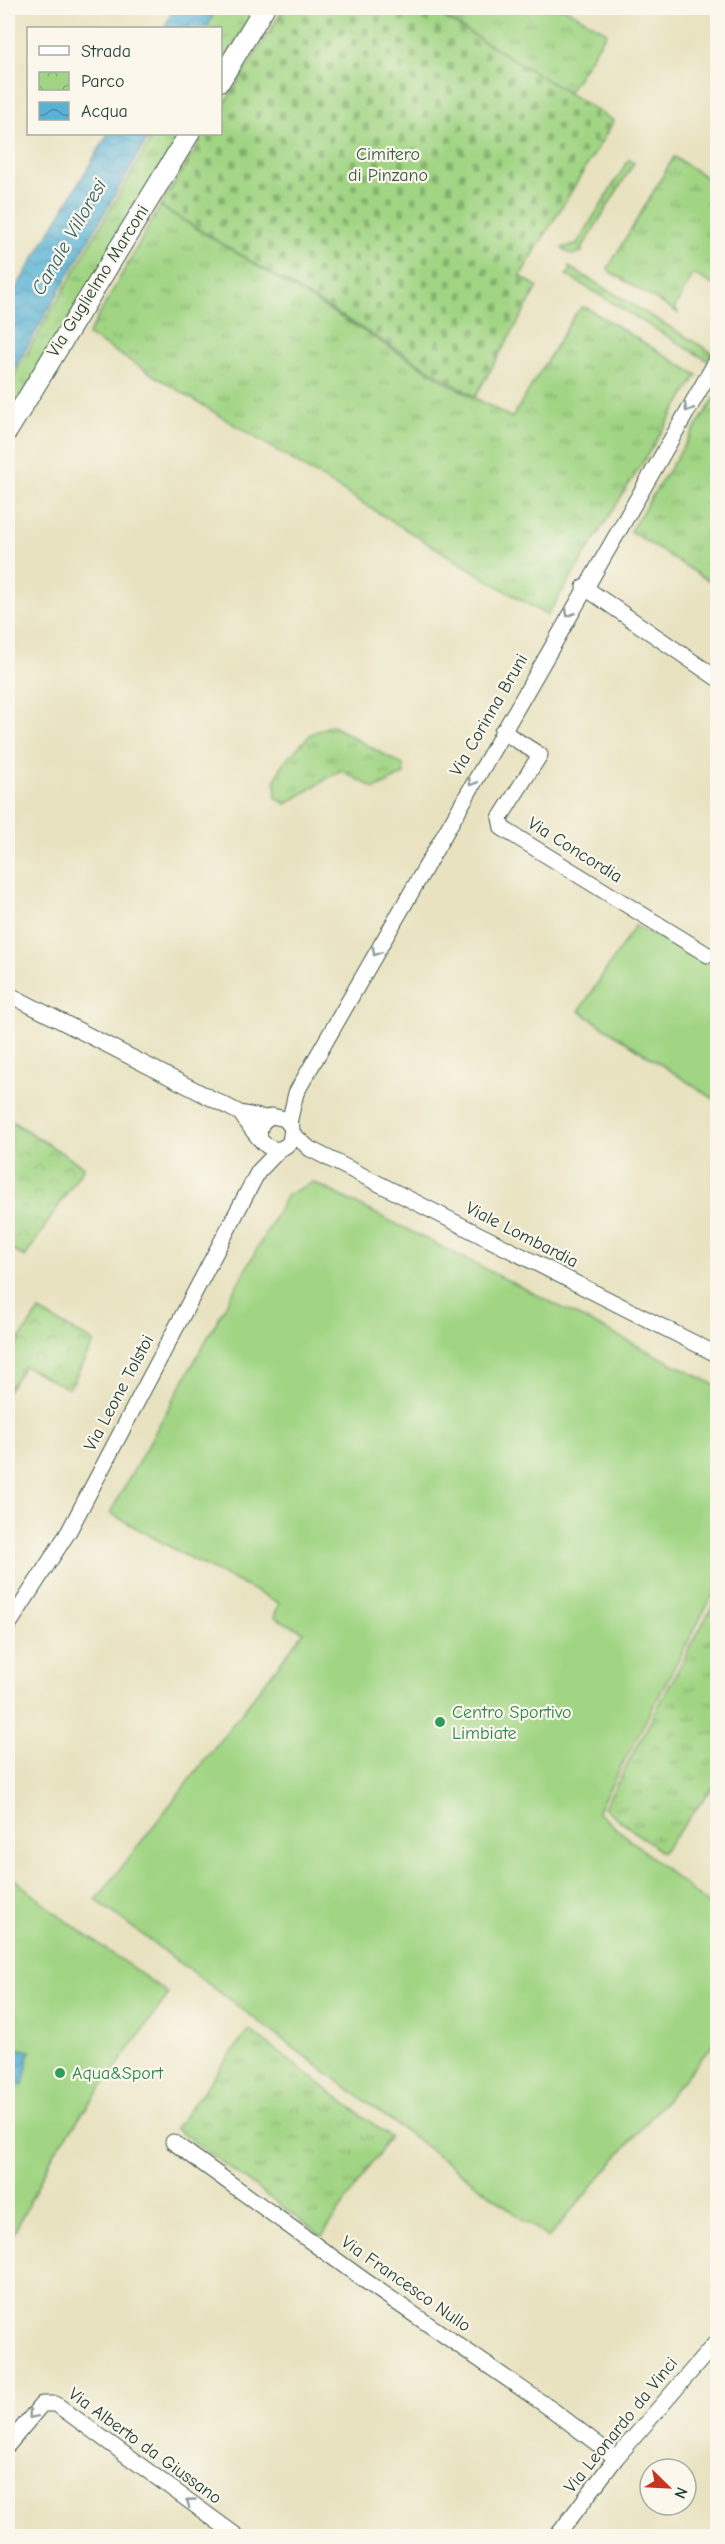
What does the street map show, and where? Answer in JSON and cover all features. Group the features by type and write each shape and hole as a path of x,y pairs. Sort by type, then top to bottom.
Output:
{"street":[{"path":"222,78 264,8"},
{"name":"Via Guglielmo Marconi","path":"8,430 188,135"},
{"name":"Via Corinna Bruni","path":"287,1138 296,1093 717,358"},
{"path":"584,587 717,678"},
{"name":"Via Concordia","path":"502,730 540,755 500,818 502,828 708,955"},
{"path":"8,994 240,1113 269,1117 280,1116 287,1138 269,1148 240,1113"},
{"name":"Via Corinna Bruni","path":"269,1117 296,1093"},
{"path":"260,1139 260,1128 269,1117"},
{"name":"Viale Lombardia","path":"287,1138 717,1355"},
{"name":"Via Leone Tolstoi","path":"8,1626 69,1531 258,1172 287,1138"},
{"name":"Via Leone Tolstoi","path":"258,1172 260,1139"},
{"name":"Via Francesco Nullo","path":"173,2142 364,2280 554,2411 616,2458"},
{"name":"Via Leonardo da Vinci","path":"557,2536 616,2458 717,2340"},
{"name":"Via Alberto da Giussano","path":"8,2445 42,2404 56,2404 237,2536"}],"green space":[{"path":"216,8 255,8 222,66 222,27 207,27"},
{"name":"Cimitero di Pinzano","path":"284,8 429,8 614,121 520,276 538,287 475,397 160,206 204,135 222,135 222,107"},
{"path":"429,8 564,8 607,32 568,93"},
{"path":"153,135 180,135 8,425 8,386"},
{"path":"674,157 718,185 717,287 694,274 675,307 678,313 610,272 608,268"},
{"path":"629,159 634,163 582,248 582,252 572,255 562,248 577,244"},
{"path":"160,206 451,385 512,418 574,316 582,307 697,375 547,616 88,335"},
{"path":"569,267 713,353 708,361 566,275 570,272"},
{"path":"717,394 718,586 630,531"},
{"path":"331,725 403,765 404,774 375,789 341,770 286,804 276,798 275,781 283,763 311,734"},
{"path":"635,926 717,967 717,1101 579,1011"},
{"path":"10,1120 84,1167 25,1257 8,1248 8,1123"},
{"name":"Centro Sportivo Limbiate","path":"313,1182 717,1386 717,1587 597,1812 717,1912 717,2040 548,2238 96,1900 304,1632 274,1617 279,1603 186,1556 110,1513 287,1195"},
{"path":"39,1311 94,1342 69,1389 24,1366 8,1391 8,1356"},
{"path":"717,1597 717,1782 662,1853 604,1808"},
{"name":"Aqua&Sport","path":"8,1874 62,1918 169,1994 54,2153 8,2245"},
{"path":"249,2030 390,2137 322,2236 175,2128"}],"water":[{"path":"174,8 216,8 207,27 164,27"},
{"name":"Canale Villoresi","path":"107,135 149,135 8,380 8,302"},
{"path":"8,2046 30,2051 23,2085 8,2081"}],"place":[{"name":"Centro Sportivo Limbiate","path":"440,1722"},
{"name":"Aqua&Sport","path":"60,2073"}]}
